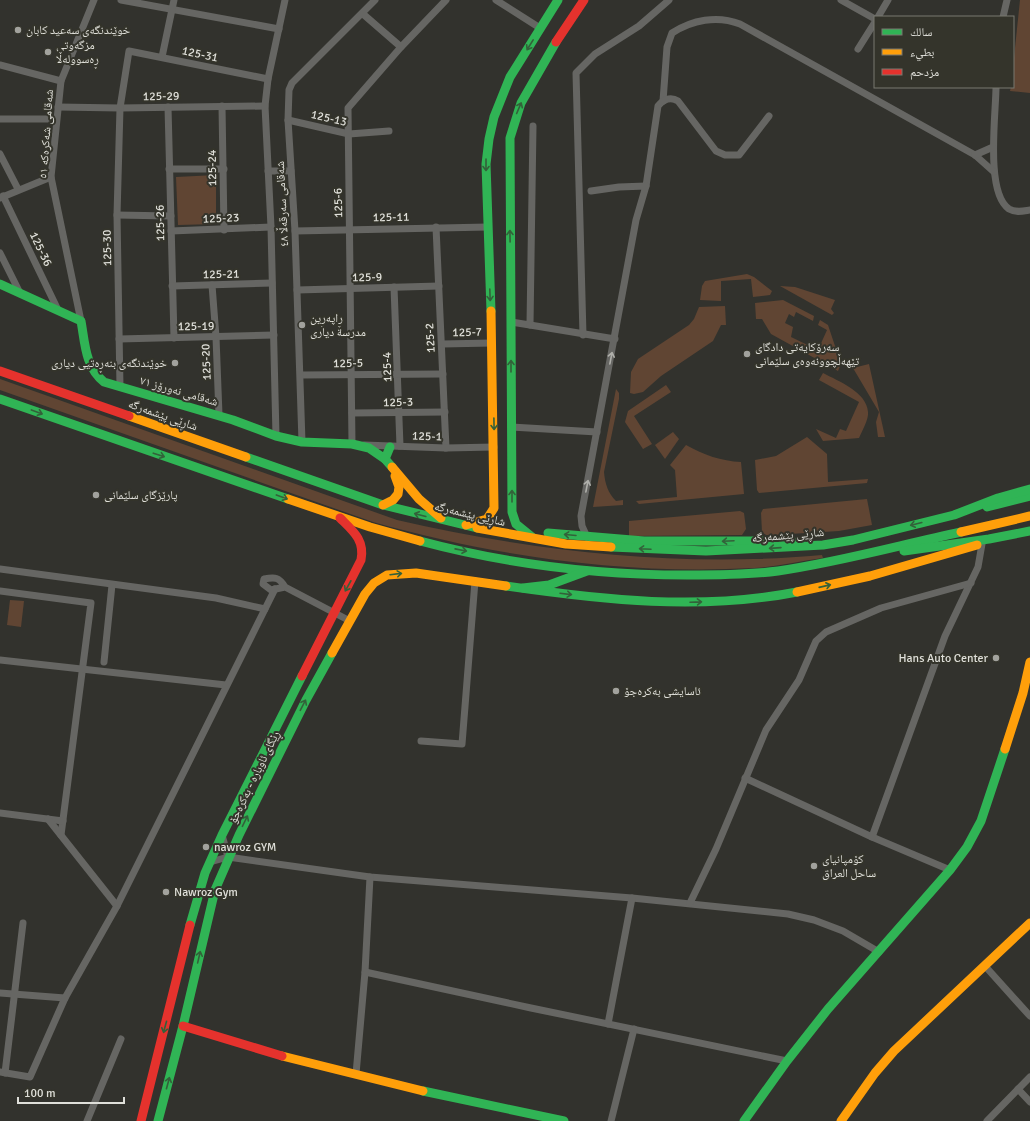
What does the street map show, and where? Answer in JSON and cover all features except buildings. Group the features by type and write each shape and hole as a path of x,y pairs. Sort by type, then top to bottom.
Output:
{"main road":[{"path":"464,526 487,520 493,514 494,447 486,164 491,122 504,86 558,0"},
{"path":"534,539 522,531 512,518 508,155 511,130 526,93 584,0"},
{"path":"0,284 81,321"},
{"name":"شەقامی نەورۆز ٧١","path":"81,321 90,364 95,374 104,382 218,415 276,436 302,442 356,444 378,453 385,459 419,499 448,523"},
{"name":"شاڕێی پێشمەرگە","path":"0,371 383,505 448,523 534,539 597,547 683,551 730,551 823,545 853,540 954,515"},
{"path":"0,399 339,517 390,533 449,548 513,560 597,570 653,574 705,575 760,572 1030,531"},
{"path":"385,459 390,447"},
{"path":"494,464 511,465"},
{"name":"شەقامی نەورۆز ٧١","path":"383,505 395,500 400,491 392,467"},
{"path":"954,515 998,498 1030,489"},
{"path":"954,515 1030,496"},
{"path":"921,540 1030,510"},
{"path":"822,563 1030,516"},
{"path":"141,1121 194,908 205,874 224,831 333,612 359,565 363,550 358,535 339,517"},
{"path":"487,531 522,531 587,537 681,542 785,540 823,545"},
{"path":"523,588 609,599 649,602 690,602 760,598 821,588 924,561 1010,535 1030,537"},
{"path":"523,588 549,585 580,573 597,570"},
{"name":"ڕێگای ئاوبارە - بەکرەجۆ","path":"158,1121 183,1026 208,914 219,879 228,857 306,700 365,594 380,578 394,574 416,573 523,588"},
{"path":"744,1121 828,1009 950,870 967,847 981,821 1023,693 1030,662"},
{"path":"224,831 239,835"},
{"path":"205,874 213,874 219,879"},
{"path":"987,968 1030,923"},
{"path":"842,1121 875,1073 1030,929"},
{"path":"183,1026 241,1046 453,1098 564,1121"},
{"path":"848,1121 896,1053"}],"street":[{"name":"شەقامی شەکرەکە ٥١","path":"81,321 62,222 51,177 61,81 94,0"},
{"path":"121,0 279,29"},
{"path":"162,57 174,0"},
{"path":"276,436 271,228 265,106 268,79 285,0"},
{"name":"شەقامی سەرقەڵا ٤٨","path":"302,442 301,375 295,231 290,171 288,120 289,90 292,84 363,14 375,0"},
{"name":"125-6","path":"356,444 352,413 351,374 348,108 401,47 446,0"},
{"path":"496,0 540,28"},
{"path":"583,335 576,73 595,54 640,26 669,0"},
{"path":"841,0 874,20"},
{"path":"879,16 888,0"},
{"path":"1003,16 1007,0"},
{"path":"363,14 401,47"},
{"path":"663,101 667,47 672,33 693,23 714,19 726,20 740,24 975,155 994,172"},
{"path":"858,49 874,23"},
{"name":"125-31","path":"129,51 268,79"},
{"name":"125-30","path":"120,387 117,215 120,108 129,51"},
{"path":"0,65 61,81"},
{"path":"996,88 993,147 994,172 1001,196 1007,208 1018,212 1030,210"},
{"path":"587,537 582,526 581,516 636,220 646,186 658,106 663,101 670,99 678,101 716,151 725,155 739,155 770,116"},
{"name":"125-24","path":"222,106 224,230"},
{"name":"125-29","path":"58,107 120,108 265,106"},
{"name":"125-26","path":"168,107 174,338"},
{"path":"0,119 56,119"},
{"name":"125-13","path":"288,120 349,134 389,131"},
{"path":"530,325 533,126"},
{"path":"975,155 993,147"},
{"path":"0,154 3,167 18,189"},
{"path":"169,169 224,169"},
{"path":"268,171 290,171"},
{"path":"1,197 51,177"},
{"path":"591,191 619,187 646,186"},
{"name":"125-36","path":"1,197 58,310"},
{"path":"117,215 171,216"},
{"name":"125-11","path":"295,231 488,226"},
{"name":"125-2","path":"436,227 446,448"},
{"name":"125-23","path":"171,230 271,228"},
{"path":"0,253 20,293"},
{"name":"125-21","path":"172,286 272,283"},
{"name":"125-20","path":"212,285 216,337 218,415"},
{"name":"125-9","path":"297,290 438,286"},
{"name":"125-4","path":"394,287 400,446"},
{"path":"511,322 583,335 615,339"},
{"name":"125-19","path":"119,339 274,335"},
{"name":"125-7","path":"442,344 491,346"},
{"name":"125-5","path":"301,375 443,374"},
{"name":"125-3","path":"352,413 445,412"},
{"path":"511,427 597,432"},
{"name":"125-1","path":"356,444 390,447 494,447"},
{"path":"872,837 945,636 978,568 982,544"},
{"path":"0,569 216,598 265,609"},
{"path":"285,587 270,589 263,582 276,577 281,580 285,587 350,621"},
{"path":"421,741 462,744 475,581"},
{"path":"690,903 716,849 766,730 799,680 816,641 826,632 881,608 971,583"},
{"path":"104,662 112,585"},
{"path":"23,923 3,1073 30,1077 65,998 117,906 275,589"},
{"path":"0,591 92,603 61,835"},
{"path":"0,660 226,685"},
{"path":"745,778 872,837 950,870"},
{"path":"0,813 63,821"},
{"path":"48,819 117,906"},
{"path":"224,831 228,857"},
{"path":"210,862 228,857 370,877 690,903 800,916 843,931 879,952"},
{"path":"356,1074 365,972 370,877"},
{"path":"608,1024 632,898"},
{"path":"987,968 1030,1016"},
{"path":"365,972 788,1061"},
{"path":"0,993 65,998"},
{"path":"611,1121 634,1029"},
{"path":"88,1121 121,1039"},
{"path":"987,1121 1030,1076"},
{"path":"1018,1088 1030,1102"}],"shaded area":[{"path":"1020,0 1030,0 1030,93 1010,91 1011,88 1014,88 1014,57"},
{"path":"216,175 216,224 178,225 176,177"},
{"path":"747,274 754,277 772,291 770,295 753,297 751,279 721,281 721,301 700,300 702,286 705,281"},
{"path":"780,286 795,287 835,300 831,309 834,313 832,315"},
{"path":"783,300 814,316 813,321 796,312 794,317 789,314 785,323 793,327 791,337 818,350 827,330 818,325 820,320 828,325 841,364 838,371 771,334 762,319 756,319 755,303"},
{"path":"725,306 726,325 721,325 713,341 661,376 643,392 634,394 630,393 631,372 638,359 689,325 694,319 699,307"},
{"path":"869,364 885,437 878,437 876,422 879,412 853,368"},
{"path":"823,373 851,388 863,399 868,412 865,425 859,438 823,441 816,429 836,438 840,429 846,431 859,402 819,380"},
{"path":"0,379 397,520 502,541 555,549 608,554 715,560 768,559 822,555 823,558 754,568 658,569 562,561 467,545 373,522 0,390"},
{"path":"666,385 671,392 634,416 652,444 643,449 625,422 628,411"},
{"path":"616,389 619,393 619,399 604,472 606,484 613,498 616,501 623,500 623,505 593,507"},
{"path":"673,432 679,439 665,459 655,445"},
{"path":"807,437 827,454 828,482 868,479 867,483 759,493 757,490 755,460 776,456"},
{"path":"686,445 713,457 741,462 744,494 639,504 636,501 677,497 675,470 670,465"},
{"path":"867,499 872,525 839,531 773,535 766,535 762,532 761,513 763,509"},
{"path":"740,511 744,513 746,529 742,535 629,536 629,521"},
{"path":"10,600 24,601 21,627 7,625"}],"traffic: fast":[{"path":"491,311 486,164 489,139 494,117 510,77 558,0"},
{"path":"532,537 516,524 512,512 510,138 521,103 556,42"},
{"path":"0,284 81,321 89,362 104,382 233,420 276,436 302,442 352,444 369,448 385,459 392,467"},
{"path":"0,399 288,499"},
{"path":"385,459 390,447"},
{"path":"246,457 383,505 477,528"},
{"path":"611,547 706,551 823,545 853,540 954,515 998,498 1030,489"},
{"path":"987,507 1030,496"},
{"path":"904,551 989,539 1030,531"},
{"path":"420,541 485,556 552,567 619,573 721,575 778,571 801,567 961,532"},
{"path":"548,533 644,541 792,541"},
{"path":"523,588 549,585 587,571"},
{"path":"506,586 579,596 688,602 761,598 797,592"},
{"path":"158,1121 183,1026 215,890 239,835 306,700 332,653"},
{"path":"190,925 205,873 222,835 302,676"},
{"path":"744,1121 787,1061 828,1009 950,870 967,847 981,821 1005,749"},
{"path":"423,1091 564,1121"}],"traffic: slow":[{"path":"466,525 487,519 494,508 491,311"},
{"path":"129,416 246,457"},
{"path":"392,467 419,499 441,518"},
{"path":"383,505 393,500 398,494 399,487 395,476"},
{"path":"288,499 370,527 420,541"},
{"path":"961,532 1030,516"},
{"path":"477,528 566,544 611,547"},
{"path":"797,592 870,576 977,545"},
{"path":"332,653 365,594 374,583 387,575 416,573 506,586"},
{"path":"1005,749 1023,693 1030,662"},
{"path":"841,1121 875,1073 894,1051 1030,923"},
{"path":"282,1056 423,1091"}],"traffic: jam":[{"path":"556,42 584,0"},
{"path":"0,371 129,416"},
{"path":"302,676 361,560 362,553 360,541 340,518"},
{"path":"141,1121 190,925"},
{"path":"183,1026 282,1056"}],"place":[{"name":"خوێندنگەی سەعید کابان","path":"18,30"},
{"name":"مزگەوتی ڕەسوولەڵا","path":"48,52"},
{"name":"ڕاپەڕین مدرسة ديارى","path":"302,325"},
{"name":"سەرۆکایەتی دادگای تێهەڵچوونەوەی سلێمانی","path":"747,354"},
{"name":"خوێندنگەی بنەڕەتیی دیاری","path":"175,363"},
{"name":"پارێزگای سلێمانی","path":"96,495"},
{"name":"Hans Auto Center","path":"996,658"},
{"name":"ئاسایشی بەکرەجۆ","path":"616,691"},
{"name":"nawroz GYM","path":"206,847"},
{"name":"کۆمپانیای ساحل العراق","path":"814,866"},
{"name":"Nawroz Gym","path":"166,892"}]}
